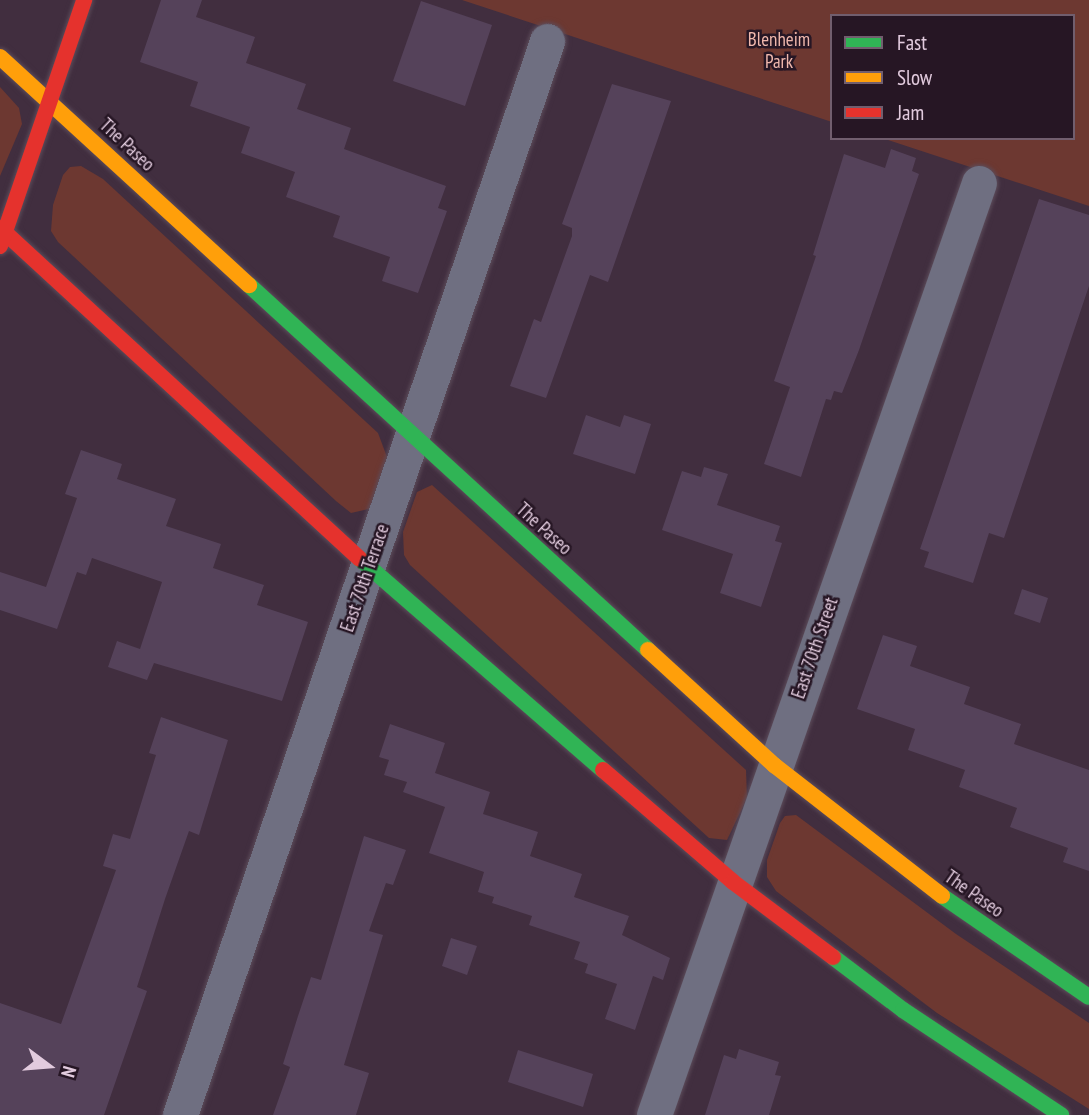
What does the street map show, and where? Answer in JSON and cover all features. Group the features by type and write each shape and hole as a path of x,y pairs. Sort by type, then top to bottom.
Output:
{"main road":[{"path":"83,0 2,235 369,566 733,882 903,1010 1061,1115"},
{"name":"The Paseo","path":"0,57 412,438 774,765 903,869 1089,997"}],"street":[{"name":"East 70th Terrace","path":"180,1115 547,41"},
{"name":"East 70th Street","path":"654,1115 733,882 979,183"}],"green space":[{"name":"Blenheim Park","path":"462,0 1089,0 1089,206 888,140 1075,140 1075,14 830,14 830,121"},
{"path":"0,87 19,108 22,124 0,176"},
{"path":"81,166 103,179 378,433 387,457 373,508 351,513 336,501 58,242 51,231 53,205 63,175 70,167"},
{"path":"432,485 746,770 747,798 727,840 709,838 410,565 404,555 403,532 417,492"},
{"path":"796,815 956,934 1089,1023 1089,1109 937,1013 776,891 767,877 767,860 780,823 785,816"}],"building":[{"path":"161,0 202,0 196,17 255,37 246,63 306,84 297,109 351,128 344,149 446,186 438,208 447,211 418,293 382,281 390,257 333,237 340,216 286,197 295,172 241,153 250,127 190,106 198,82 140,62"},
{"path":"421,1 492,25 465,106 393,81"},
{"path":"612,84 671,101 608,282 590,275 546,398 510,386 534,319 541,322 572,236 572,228 562,224"},
{"path":"891,149 916,158 912,171 919,174 859,350 842,393 834,391 831,400 826,399 801,477 764,464 790,387 774,381 816,256 813,255 844,154 885,168"},
{"path":"1039,199 1089,215 1089,286 1004,538 989,533 973,583 924,567 929,552 920,549"},
{"path":"586,415 620,427 624,415 651,424 635,474 573,454"},
{"path":"81,450 122,464 117,479 176,499 166,526 221,544 213,568 264,585 257,605 308,622 282,701 154,663 147,680 108,667 117,641 140,649 162,582 92,558 86,575 77,572 57,629 0,610 0,572 46,587 77,498 65,494"},
{"path":"704,467 728,474 717,505 780,526 775,541 782,543 761,607 720,593 733,554 662,530 682,471 701,477"},
{"path":"1022,589 1048,598 1040,623 1014,614"},
{"path":"883,635 917,646 910,666 970,687 964,704 1021,724 1014,744 1089,770 1089,871 1063,862 1068,848 1010,827 1017,808 959,787 965,770 908,750 915,729 857,709"},
{"path":"161,717 228,740 199,835 189,831 165,899 137,987 147,991 104,1115 0,1115 0,1003 61,1024 116,870 103,866 113,834 130,839 156,755 149,753"},
{"path":"390,724 445,743 435,773 490,792 483,814 538,832 530,856 582,874 574,897 629,916 622,935 670,958 663,980 653,976 635,1030 605,1019 617,984 585,973 588,964 574,959 580,942 529,925 532,916 492,903 494,897 478,892 484,872 429,853 445,807 403,792 407,782 384,775 389,760 379,757"},
{"path":"364,836 406,850 393,885 386,883 369,931 383,935 344,1065 369,1073 356,1115 273,1115 290,1067 283,1064 298,1016 311,977 321,980"},
{"path":"451,938 477,946 467,975 442,966"},
{"path":"739,1049 779,1062 775,1075 781,1076 769,1115 705,1115 724,1055 736,1059"},
{"path":"518,1050 593,1074 583,1107 508,1082"}],"traffic: fast":[{"path":"249,285 648,650"},
{"path":"360,559 603,770"},
{"path":"942,896 1089,997"},
{"path":"833,957 903,1010 1061,1115"}],"traffic: slow":[{"path":"0,57 249,285"},
{"path":"648,650 774,765 942,896"}],"traffic: jam":[{"path":"0,246 84,0"},
{"path":"0,228 360,559"},
{"path":"603,770 733,882 833,957"}]}
